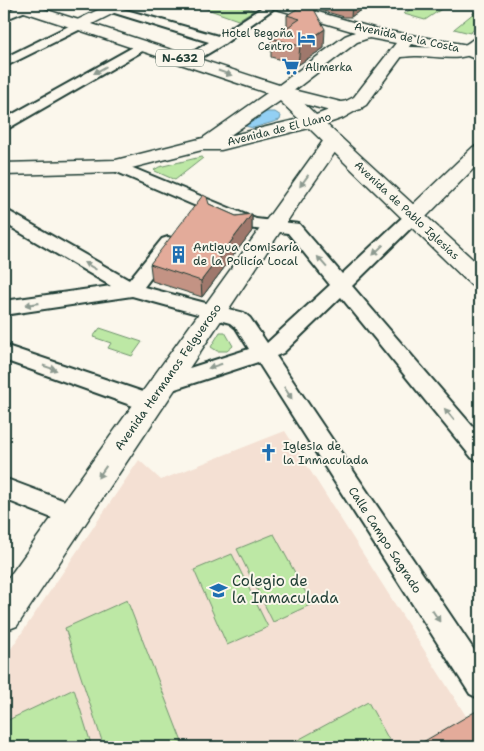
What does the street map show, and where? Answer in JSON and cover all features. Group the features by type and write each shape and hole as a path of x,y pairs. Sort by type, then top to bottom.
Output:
{"main road":[{"path":"25,5 79,25 117,6"},
{"name":"Avenida de la Costa","path":"269,6 375,33 399,46 414,50 451,52 476,49"},
{"name":"N-632","path":"79,25 281,92 333,141"},
{"name":"Avenida de El Llano","path":"4,169 116,166 202,144 216,137 281,92 351,39 367,33 375,33"},
{"path":"281,92 341,108 355,106 399,46"},
{"name":"Avenida de El Llano","path":"202,144 222,144 312,122 355,106"},
{"name":"Avenida de Pablo Iglesias","path":"333,141 480,279"},
{"name":"Avenida Hermanos Felgueroso","path":"4,614 272,226 333,141"},
{"path":"414,216 480,151"}],"street":[{"path":"4,18 25,5"},
{"path":"117,6 220,41"},
{"path":"189,61 269,6"},
{"path":"4,63 79,25"},
{"path":"5,122 142,46"},
{"path":"116,166 253,224 293,228 480,451"},
{"path":"4,308 132,290 200,202"},
{"path":"4,216 132,290"},
{"path":"4,352 156,394 276,348 414,216"},
{"name":"Calle Campo Sagrado","path":"132,290 237,318 242,323 480,684"},
{"path":"4,488 72,515"}],"shaded area":[{"name":"Colegio de la Inmaculada","path":"285,431 480,738 480,747 4,747 4,659 139,460 161,480"}],"green space":[{"path":"193,4 232,4 254,10 238,20"},
{"path":"418,4 449,4 425,20 404,14"},
{"path":"480,8 480,24 470,33 454,29"},
{"path":"203,158 175,180 154,170 159,167"},
{"path":"100,328 142,342 132,356 108,348 111,343 93,337"},
{"path":"220,332 225,332 233,346 227,351 217,351 211,347"},
{"path":"274,534 312,604 273,622 237,549"},
{"path":"232,554 268,627 227,645 194,570"},
{"path":"127,600 182,742 172,747 104,747 65,628"},
{"path":"74,689 92,747 4,747 4,722"},
{"path":"368,702 393,747 285,747"}],"water":[{"path":"266,112 275,112 281,116 280,120 253,128 245,126 253,119 259,118 260,115"}],"building":[{"path":"305,4 311,4 325,29 300,46 271,38 300,19 287,15"},
{"path":"203,195 207,197 209,204 236,216 252,214 201,281 150,264"},
{"path":"478,710 480,714 480,747 416,746"}],"place":[{"name":"Hotel Begoña Centro","path":"307,39"},
{"name":"Alimerka","path":"291,67"},
{"name":"Antigua Comisaría de la Policía Local","path":"179,254"},
{"name":"Iglesia de la Inmaculada","path":"269,453"},
{"name":"Colegio de la Inmaculada","path":"218,590"}]}
